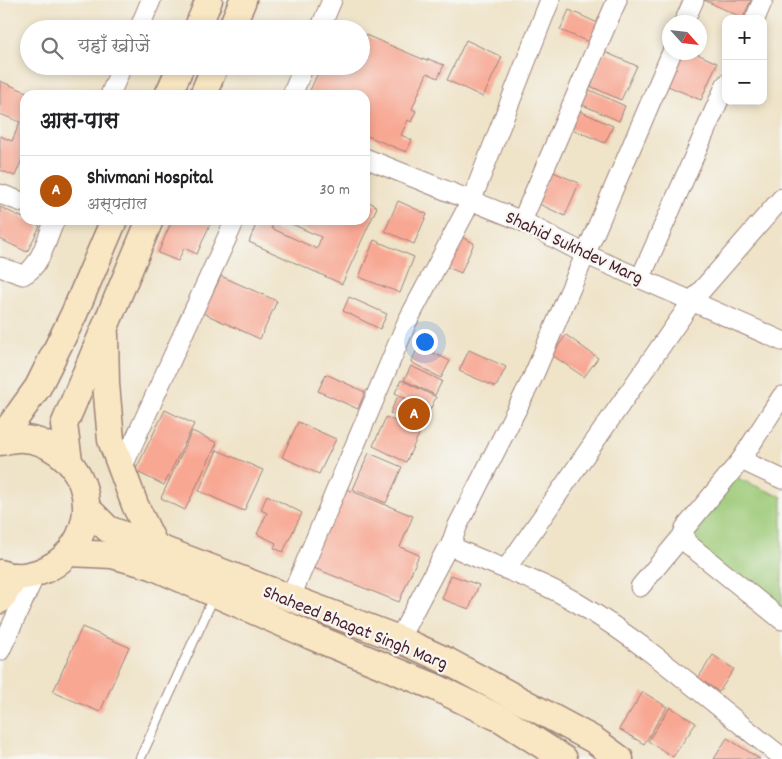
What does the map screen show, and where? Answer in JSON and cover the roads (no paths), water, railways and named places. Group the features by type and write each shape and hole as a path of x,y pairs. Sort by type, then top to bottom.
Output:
{"street":[{"path":"143,20 152,0"},
{"path":"201,20 209,0"},
{"path":"235,20 243,0"},
{"path":"324,20 332,0"},
{"path":"290,599 407,322 472,199 550,0"},
{"path":"522,221 617,0"},
{"path":"687,15 694,0"},
{"path":"757,15 763,0"},
{"path":"399,639 445,552 450,547 456,527 522,400 587,255 669,60"},
{"path":"112,90 118,75"},
{"path":"170,90 177,75"},
{"path":"206,90 212,75"},
{"path":"294,90 300,75"},
{"path":"641,277 722,93"},
{"name":"Shahid Sukhdev Marg","path":"370,160 472,199 522,221 587,255 641,277 782,341"},
{"path":"0,194 20,201"},
{"path":"506,569 693,300 782,198"},
{"path":"0,267 23,275 29,272 35,264 53,225"},
{"path":"0,441 30,398 74,314 112,225"},
{"path":"69,461 64,425 148,225"},
{"path":"122,468 233,225"},
{"path":"105,324 106,384 111,440 135,505 154,546"},
{"path":"640,587 683,535 685,528 741,460 782,396"},
{"path":"0,418 30,398"},
{"path":"0,441 24,438 46,444 69,461 82,481 87,508 83,530 70,553 51,568 17,574 0,600"},
{"path":"741,460 782,479"},
{"name":"Shaheed Bhagat Singh Marg","path":"87,508 108,530 399,639 446,661 586,735 620,759"},
{"path":"683,535 688,544 782,620"},
{"path":"450,547 535,580 580,604 659,661 782,757"},
{"name":"Shaheed Bhagat Singh Marg","path":"70,553 112,555 152,566 435,687 503,720 564,759"},
{"path":"0,651 17,574"}],"lane":[{"path":"140,759 215,594"}],"place":[{"name":"Shivmani Hospital","path":"414,414"}]}
